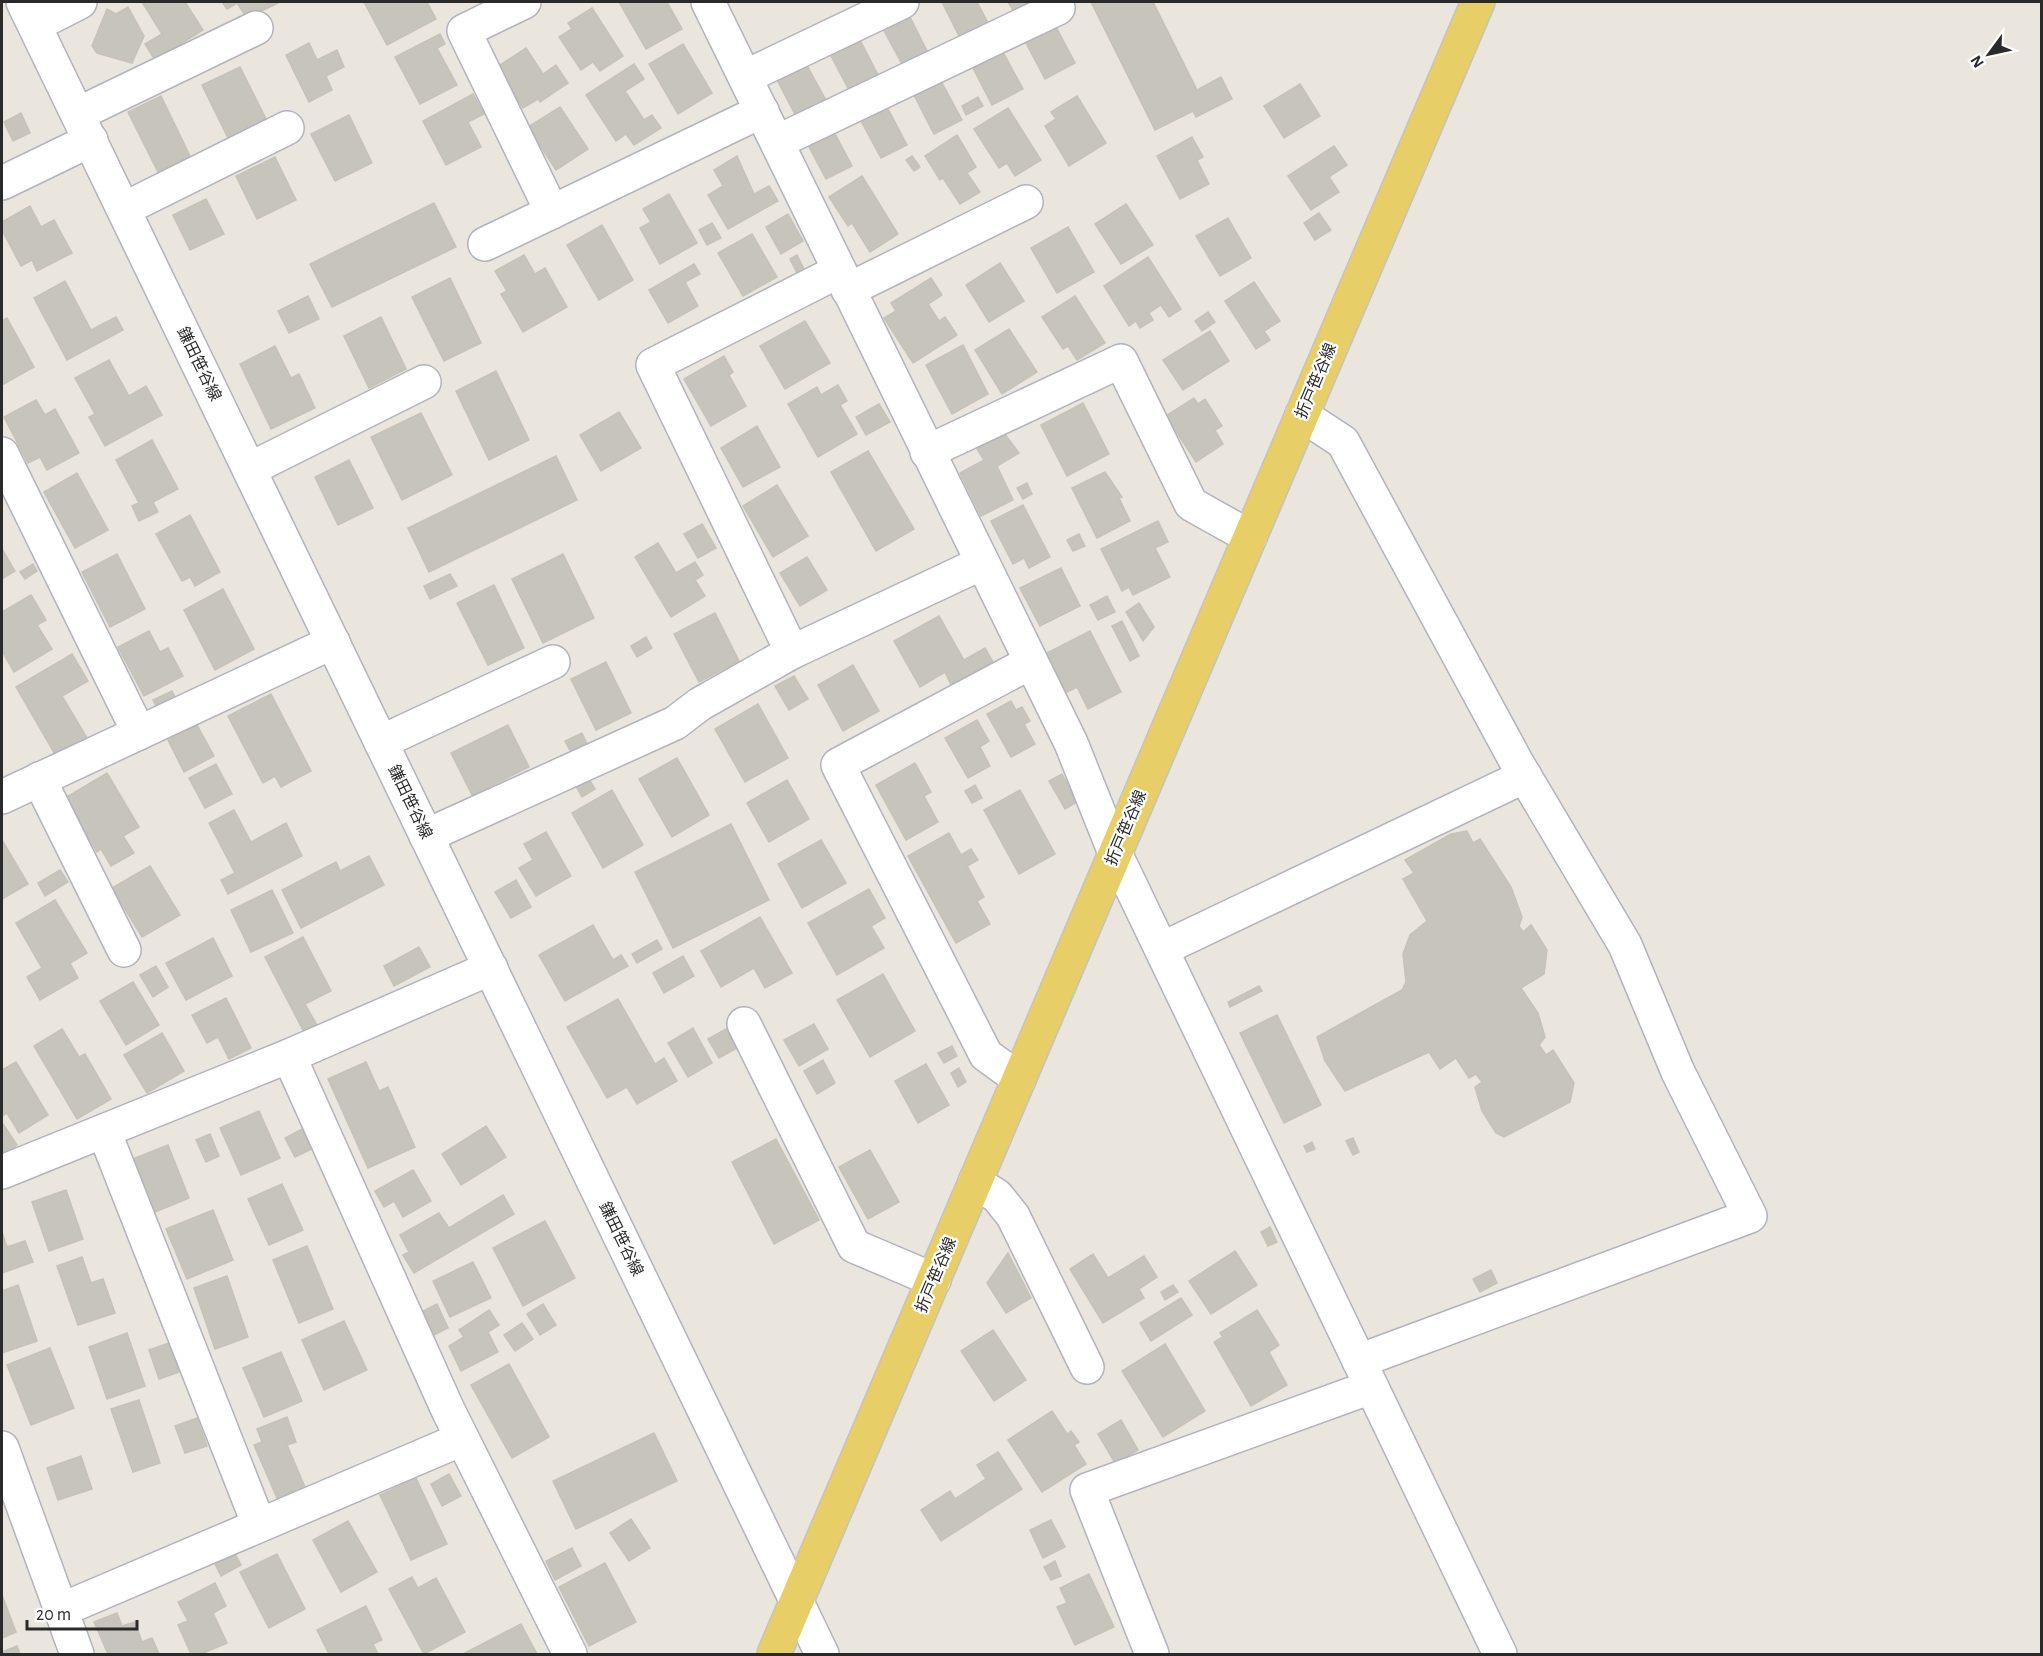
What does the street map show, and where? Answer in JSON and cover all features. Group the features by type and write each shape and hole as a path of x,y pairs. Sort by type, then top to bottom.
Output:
{"main road":[{"name":"折戸笹谷線","path":"774,1654 1302,416 1470,5"}],"street":[{"path":"29,13 80,2"},
{"path":"524,2 464,31 552,212"},
{"path":"708,2 1071,743 1115,853 1500,1654"},
{"path":"745,77 902,2"},
{"path":"777,142 1058,8"},
{"name":"鎌田笹谷線","path":"29,13 822,1654"},
{"path":"2,183 84,127 256,28"},
{"path":"485,244 762,111"},
{"path":"124,209 287,128"},
{"path":"792,652 653,365 1026,202"},
{"path":"927,452 1121,361 1191,504 1250,537"},
{"path":"249,469 424,382"},
{"path":"1152,1654 1087,1490 1750,1216 1678,1072 1625,945 1525,776 1343,442 1302,416"},
{"path":"2,454 139,733"},
{"path":"426,836 675,723 700,704 792,652 982,563"},
{"path":"2,797 333,642"},
{"path":"381,742 553,662"},
{"path":"1019,1079 986,1055 838,765 1031,662"},
{"path":"1162,949 1525,776"},
{"path":"39,779 124,950"},
{"path":"2,1172 289,1056 490,968"},
{"path":"744,1024 854,1246 934,1280"},
{"path":"289,1056 462,1439 570,1654"},
{"path":"104,1131 259,1525"},
{"path":"975,1182 997,1196 1012,1216 1087,1367"},
{"path":"61,1610 462,1439"},
{"path":"2,1448 77,1654"}],"building":[{"path":"142,2 185,2 203,30 155,60 145,44 162,34"},
{"path":"222,2 280,2 247,18 237,3 227,9"},
{"path":"364,2 427,2 436,19 387,45"},
{"path":"619,2 667,2 682,29 646,49"},
{"path":"942,2 977,2 988,23 960,38"},
{"path":"1008,2 1034,2 1014,12"},
{"path":"1091,2 1153,2 1197,90 1221,77 1232,99 1196,117 1193,111 1155,130"},
{"path":"128,7 144,36 132,63 97,53 92,46 107,9 116,14"},
{"path":"592,8 623,56 600,71 593,62 581,70 559,37 572,29 568,23"},
{"path":"908,13 927,51 902,64 882,27"},
{"path":"1055,25 1075,63 1045,79 1025,41"},
{"path":"440,34 445,44 437,48 457,85 420,104 395,57"},
{"path":"859,38 878,75 849,90 830,54"},
{"path":"309,43 317,60 337,50 344,67 326,76 332,90 309,102 286,55"},
{"path":"683,44 712,93 678,114 649,64"},
{"path":"526,48 543,74 556,65 568,83 540,102 538,99 523,108 497,67"},
{"path":"1003,52 1023,89 992,105 973,68"},
{"path":"805,62 827,102 797,118 776,78"},
{"path":"634,64 644,79 625,91 644,120 652,115 661,128 634,145 626,134 616,141 586,95"},
{"path":"240,67 266,119 228,138 202,85"},
{"path":"941,81 962,120 934,134 914,95"},
{"path":"1300,84 1320,116 1284,138 1264,106"},
{"path":"473,94 484,114 468,122 481,147 446,165 423,121"},
{"path":"161,96 190,156 158,172 128,112"},
{"path":"1077,96 1106,143 1069,166 1045,126 1056,119 1051,112"},
{"path":"978,97 983,106 966,115 962,106"},
{"path":"886,105 907,145 881,158 860,119"},
{"path":"560,107 588,149 556,170 528,127"},
{"path":"1008,108 1041,160 1015,176 1007,163 999,168 974,129"},
{"path":"21,113 30,133 13,141 4,122"},
{"path":"349,115 372,163 335,181 311,134"},
{"path":"833,130 852,166 826,179 807,143"},
{"path":"957,135 976,167 967,173 980,192 960,204 943,178 940,180 925,156"},
{"path":"1192,137 1203,157 1197,160 1209,184 1180,199 1157,156"},
{"path":"1334,146 1347,165 1329,177 1339,192 1311,210 1288,176"},
{"path":"737,156 754,194 769,186 778,201 728,229 708,195 723,186 714,170"},
{"path":"912,156 920,167 914,171 906,160"},
{"path":"275,157 296,200 257,219 236,176"},
{"path":"862,176 898,234 870,252 852,223 848,226 829,197"},
{"path":"669,194 697,243 660,264 640,228 651,222 643,209"},
{"path":"206,199 224,234 190,250 173,215"},
{"path":"434,203 456,247 332,307 310,264"},
{"path":"1126,204 1153,245 1121,264 1095,224"},
{"path":"30,206 41,227 54,220 72,253 37,271 32,260 21,266 2,230 2,222"},
{"path":"1319,213 1331,230 1315,240 1304,223"},
{"path":"788,214 803,241 781,254 766,227"},
{"path":"1228,218 1251,258 1220,276 1196,236"},
{"path":"712,223 721,238 707,245 699,230"},
{"path":"602,225 633,280 599,300 567,245"},
{"path":"1068,227 1094,272 1057,293 1031,248"},
{"path":"752,234 777,277 743,296 718,253"},
{"path":"524,255 535,274 545,268 567,307 523,332 501,294 507,291 495,271"},
{"path":"797,255 804,269 797,273 790,259"},
{"path":"1148,257 1181,309 1169,317 1161,305 1149,313 1153,320 1140,328 1136,321 1129,326 1104,286"},
{"path":"1000,263 1024,301 989,322 966,285"},
{"path":"694,264 700,274 685,282 698,306 668,323 649,290"},
{"path":"450,278 481,343 444,361 412,297"},
{"path":"931,278 942,295 928,304 939,321 945,317 957,335 913,363 884,318 896,311 891,303"},
{"path":"65,281 91,330 116,317 123,330 67,360 34,298"},
{"path":"1254,282 1280,321 1264,331 1270,340 1256,349 1225,301"},
{"path":"308,296 319,319 289,333 278,311"},
{"path":"1075,296 1105,343 1077,360 1068,346 1063,349 1042,317"},
{"path":"1208,312 1215,322 1202,331 1195,321"},
{"path":"381,317 406,369 369,388 344,336"},
{"path":"7,318 34,367 2,385 2,321"},
{"path":"805,321 830,363 785,389 760,346"},
{"path":"1009,329 1037,372 1002,394 975,350"},
{"path":"1210,331 1229,361 1183,390 1163,360"},
{"path":"963,345 988,394 952,414 926,365"},
{"path":"275,346 291,378 299,374 315,408 271,429 240,364"},
{"path":"724,356 733,372 729,375 746,406 711,426 684,379"},
{"path":"109,360 129,396 146,386 162,415 105,446 89,417 95,414 75,378"},
{"path":"496,371 529,440 489,460 456,391"},
{"path":"838,385 847,401 840,405 857,434 818,457 788,404 817,387 821,395"},
{"path":"1194,398 1198,404 1205,399 1222,426 1215,430 1223,444 1196,462 1166,416"},
{"path":"36,400 45,415 55,409 79,453 47,470 40,457 28,463 4,417"},
{"path":"1083,403 1109,454 1067,476 1041,425"},
{"path":"879,404 890,422 866,435 856,417"},
{"path":"619,412 641,448 601,471 580,435"},
{"path":"421,413 452,475 402,500 371,437"},
{"path":"757,426 780,467 743,487 721,448"},
{"path":"1004,433 1019,453 997,466 1013,500 981,516 960,473 984,460 977,449"},
{"path":"152,440 178,489 153,502 158,512 139,521 132,506 139,503 116,460"},
{"path":"868,451 914,529 876,551 831,472"},
{"path":"556,456 577,500 429,572 408,528"},
{"path":"349,460 373,508 338,525 315,477"},
{"path":"1105,472 1122,497 1119,498 1130,521 1097,538 1072,488"},
{"path":"77,473 108,530 75,548 44,492"},
{"path":"1027,483 1032,494 1023,499 1017,488"},
{"path":"777,485 808,536 773,557 743,506"},
{"path":"1023,505 1050,557 1029,568 1024,558 1013,564 991,521"},
{"path":"190,515 220,572 195,586 190,577 182,581 156,534"},
{"path":"1158,521 1168,542 1155,548 1170,577 1133,595 1129,587 1122,591 1101,549"},
{"path":"702,524 716,548 698,558 684,534"},
{"path":"1079,534 1085,546 1073,551 1067,540"},
{"path":"658,543 676,573 695,562 703,575 695,580 705,596 671,617 635,557"},
{"path":"2,549 15,571 2,579"},
{"path":"117,554 145,609 110,627 82,572"},
{"path":"563,554 594,618 543,643 512,579"},
{"path":"807,557 827,590 800,606 780,573"},
{"path":"33,564 37,571 25,579 20,572"},
{"path":"1061,568 1080,606 1040,626 1020,588"},
{"path":"450,574 457,586 430,599 424,586"},
{"path":"494,585 524,648 488,665 457,603"},
{"path":"223,589 254,649 215,670 184,610"},
{"path":"31,595 46,620 37,625 52,649 14,672 2,651 2,612"},
{"path":"1107,596 1115,612 1098,620 1090,605"},
{"path":"1139,603 1154,627 1143,641 1126,612"},
{"path":"715,613 739,661 699,682 674,634"},
{"path":"939,616 964,660 985,648 993,662 951,685 945,672 920,687 894,641"},
{"path":"1122,621 1139,656 1130,661 1112,626"},
{"path":"149,631 160,652 168,648 183,676 144,696 118,647"},
{"path":"1090,631 1121,692 1088,709 1077,687 1065,693 1045,654"},
{"path":"646,637 652,648 637,657 631,646"},
{"path":"72,654 88,681 62,696 87,738 56,756 16,687"},
{"path":"606,662 631,713 596,730 571,679"},
{"path":"853,665 879,711 843,731 818,685"},
{"path":"794,676 808,699 789,710 775,686"},
{"path":"172,691 176,699 157,708 153,700"},
{"path":"271,694 311,771 281,787 275,776 263,783 228,716"},
{"path":"1011,701 1016,710 1022,707 1030,721 1024,724 1035,744 1011,757 987,714"},
{"path":"758,704 788,758 745,782 715,729"},
{"path":"977,720 989,741 980,747 990,766 968,778 945,738"},
{"path":"197,725 214,756 184,772 168,740"},
{"path":"508,725 529,767 472,795 451,753"},
{"path":"582,733 587,744 571,752 565,741"},
{"path":"677,758 709,815 672,837 639,779"},
{"path":"915,763 931,792 924,796 938,822 906,840 876,785"},
{"path":"216,764 232,794 205,808 189,778"},
{"path":"107,773 139,827 123,836 134,853 111,866 101,849 97,852 65,798"},
{"path":"1062,774 1077,802 1065,809 1049,781"},
{"path":"589,779 595,789 582,797 576,786"},
{"path":"787,780 809,819 769,842 747,803"},
{"path":"975,785 982,798 972,803 965,791"},
{"path":"612,790 643,845 603,868 572,813"},
{"path":"1020,790 1055,854 1019,874 984,810"},
{"path":"234,810 251,842 286,823 302,856 228,894 221,880 235,873 209,823"},
{"path":"731,824 769,900 673,948 635,872"},
{"path":"1467,831 1473,843 1480,839 1511,887 1522,917 1519,926 1523,932 1531,925 1547,950 1544,974 1521,988 1538,1013 1545,1037 1539,1045 1546,1055 1553,1050 1574,1083 1570,1102 1504,1137 1496,1133 1482,1111 1475,1087 1482,1082 1476,1074 1469,1078 1456,1058 1440,1069 1429,1052 1345,1091 1325,1061 1317,1037 1402,990 1406,982 1403,954 1410,935 1427,921 1403,879 1414,873 1405,860 1451,834"},
{"path":"546,832 571,876 536,896 519,868 533,860 524,844"},
{"path":"949,833 961,855 971,849 978,860 967,866 984,897 977,901 990,924 956,943 908,856"},
{"path":"2,840 28,884 2,899"},
{"path":"821,840 846,883 802,908 778,864"},
{"path":"369,856 384,885 301,928 282,890 336,862 340,871"},
{"path":"150,866 180,915 142,937 112,888"},
{"path":"60,870 68,882 45,896 38,883"},
{"path":"516,880 531,907 511,918 495,892"},
{"path":"869,889 885,918 871,926 884,948 837,975 808,923"},
{"path":"272,890 293,933 251,952 231,910"},
{"path":"55,900 87,953 70,963 78,978 40,1000 27,977 42,968 16,923"},
{"path":"760,917 792,973 765,988 754,968 721,987 701,951"},
{"path":"593,925 613,960 621,955 628,966 565,1001 539,955"},
{"path":"303,937 331,991 305,1004 318,1027 305,1034 265,957"},
{"path":"213,938 232,976 186,1000 166,963"},
{"path":"657,940 662,949 637,963 632,954"},
{"path":"419,947 430,967 394,986 384,966"},
{"path":"683,956 694,976 664,993 653,973"},
{"path":"156,966 168,987 153,997 140,975"},
{"path":"883,974 915,1031 870,1057 837,1000"},
{"path":"133,982 159,1025 126,1045 100,1001"},
{"path":"1259,986 1262,991 1230,1007 1228,1002"},
{"path":"226,998 251,1048 229,1059 218,1037 207,1043 192,1015"},
{"path":"618,999 655,1064 664,1058 677,1081 637,1104 627,1087 607,1098 567,1027"},
{"path":"1277,1015 1321,1105 1284,1123 1240,1033"},
{"path":"814,1024 828,1049 799,1066 784,1040"},
{"path":"693,1028 712,1063 688,1077 668,1043"},
{"path":"62,1029 79,1057 85,1054 111,1099 77,1119 34,1046"},
{"path":"726,1029 737,1048 719,1058 708,1039"},
{"path":"162,1033 184,1071 147,1093 124,1055"},
{"path":"952,1046 957,1056 944,1063 938,1053"},
{"path":"823,1060 835,1083 817,1094 804,1071"},
{"path":"16,1062 48,1115 19,1133 7,1113 2,1116 2,1070"},
{"path":"366,1062 379,1091 388,1087 415,1147 368,1168 328,1079"},
{"path":"926,1064 949,1105 918,1123 895,1081"},
{"path":"959,1068 966,1082 958,1087 951,1073"},
{"path":"259,1111 280,1158 241,1175 220,1128"},
{"path":"2,1125 17,1145 2,1155"},
{"path":"486,1126 506,1157 461,1185 442,1154"},
{"path":"306,1127 316,1147 295,1157 285,1138"},
{"path":"210,1134 219,1156 206,1162 196,1140"},
{"path":"1353,1138 1359,1152 1353,1155 1346,1141"},
{"path":"776,1139 819,1220 774,1244 732,1162"},
{"path":"1312,1142 1315,1149 1307,1152 1304,1146"},
{"path":"168,1145 189,1198 155,1212 133,1159"},
{"path":"870,1150 899,1202 868,1219 839,1167"},
{"path":"413,1170 431,1201 403,1217 394,1201 384,1207 375,1191"},
{"path":"282,1184 303,1230 269,1245 248,1199"},
{"path":"66,1190 83,1239 49,1251 32,1202"},
{"path":"503,1195 514,1214 414,1273 403,1255 409,1252 400,1235 439,1213 449,1228"},
{"path":"213,1210 233,1260 187,1279 166,1229"},
{"path":"545,1221 575,1278 523,1306 493,1248"},
{"path":"1270,1227 1277,1242 1268,1246 1261,1232"},
{"path":"2,1232 7,1247 25,1241 33,1262 2,1273"},
{"path":"307,1246 333,1309 299,1323 273,1260"},
{"path":"1235,1251 1257,1285 1211,1314 1189,1281"},
{"path":"1008,1253 1031,1298 1006,1313 987,1283"},
{"path":"1093,1254 1108,1278 1144,1256 1157,1277 1139,1289 1144,1298 1103,1323 1070,1269"},
{"path":"82,1257 91,1283 103,1279 115,1313 78,1325 57,1266"},
{"path":"473,1262 491,1298 450,1317 433,1281"},
{"path":"1491,1270 1497,1283 1480,1292 1473,1279"},
{"path":"227,1276 248,1337 215,1349 194,1288"},
{"path":"18,1285 37,1341 2,1353 2,1291"},
{"path":"1173,1285 1178,1292 1165,1300 1161,1292"},
{"path":"1181,1298 1192,1315 1151,1341 1140,1323"},
{"path":"437,1304 448,1328 432,1336 421,1312"},
{"path":"543,1304 556,1325 540,1335 527,1314"},
{"path":"489,1310 499,1325 488,1332 498,1352 461,1371 449,1346 464,1337 459,1330"},
{"path":"1257,1310 1279,1345 1269,1352 1287,1385 1251,1406 1214,1342 1223,1337 1220,1333"},
{"path":"344,1321 367,1370 324,1390 302,1340"},
{"path":"522,1323 533,1339 515,1351 504,1335"},
{"path":"993,1330 1026,1380 994,1401 961,1351"},
{"path":"127,1333 145,1386 107,1399 89,1347"},
{"path":"169,1343 179,1372 159,1379 149,1350"},
{"path":"1165,1344 1205,1411 1163,1437 1122,1371"},
{"path":"50,1348 74,1408 31,1425 7,1365"},
{"path":"281,1352 302,1401 264,1417 243,1368"},
{"path":"509,1364 549,1437 512,1458 471,1385"},
{"path":"139,1400 160,1463 133,1472 111,1409"},
{"path":"1052,1411 1067,1434 1071,1431 1079,1442 1074,1445 1086,1464 1042,1492 1008,1440"},
{"path":"287,1417 296,1442 287,1445 305,1487 277,1498 254,1445 262,1442 257,1429"},
{"path":"197,1418 207,1446 185,1453 175,1426"},
{"path":"1121,1420 1138,1450 1115,1463 1098,1434"},
{"path":"654,1433 677,1481 576,1529 553,1481"},
{"path":"998,1452 1022,1489 941,1541 921,1510 950,1491 955,1499 986,1479 977,1465"},
{"path":"81,1456 92,1489 58,1500 47,1468"},
{"path":"449,1474 461,1496 442,1506 431,1484"},
{"path":"416,1478 447,1544 411,1560 380,1495"},
{"path":"631,1519 650,1548 629,1561 610,1533"},
{"path":"1051,1520 1065,1547 1043,1558 1030,1530"},
{"path":"348,1521 377,1572 341,1592 313,1540"},
{"path":"572,1548 581,1566 555,1580 546,1561"},
{"path":"235,1554 241,1565 221,1576 215,1564"},
{"path":"277,1554 305,1609 269,1628 240,1572"},
{"path":"1055,1561 1061,1576 1051,1580 1044,1567"},
{"path":"605,1563 636,1622 589,1646 559,1587"},
{"path":"1089,1574 1114,1627 1075,1645 1057,1607 1067,1603 1060,1588"},
{"path":"412,1577 418,1588 436,1578 465,1632 424,1654 389,1589"},
{"path":"215,1583 226,1606 213,1613 227,1643 201,1654 191,1654 178,1625 188,1621 178,1602"},
{"path":"2,1595 16,1632 2,1638"},
{"path":"366,1606 382,1640 373,1644 378,1654 329,1654 317,1630"},
{"path":"117,1613 122,1626 135,1622 142,1642 152,1638 159,1654 108,1654 94,1622"},
{"path":"521,1624 537,1654 463,1654"},
{"path":"17,1646 20,1654 2,1654 2,1652"}]}
